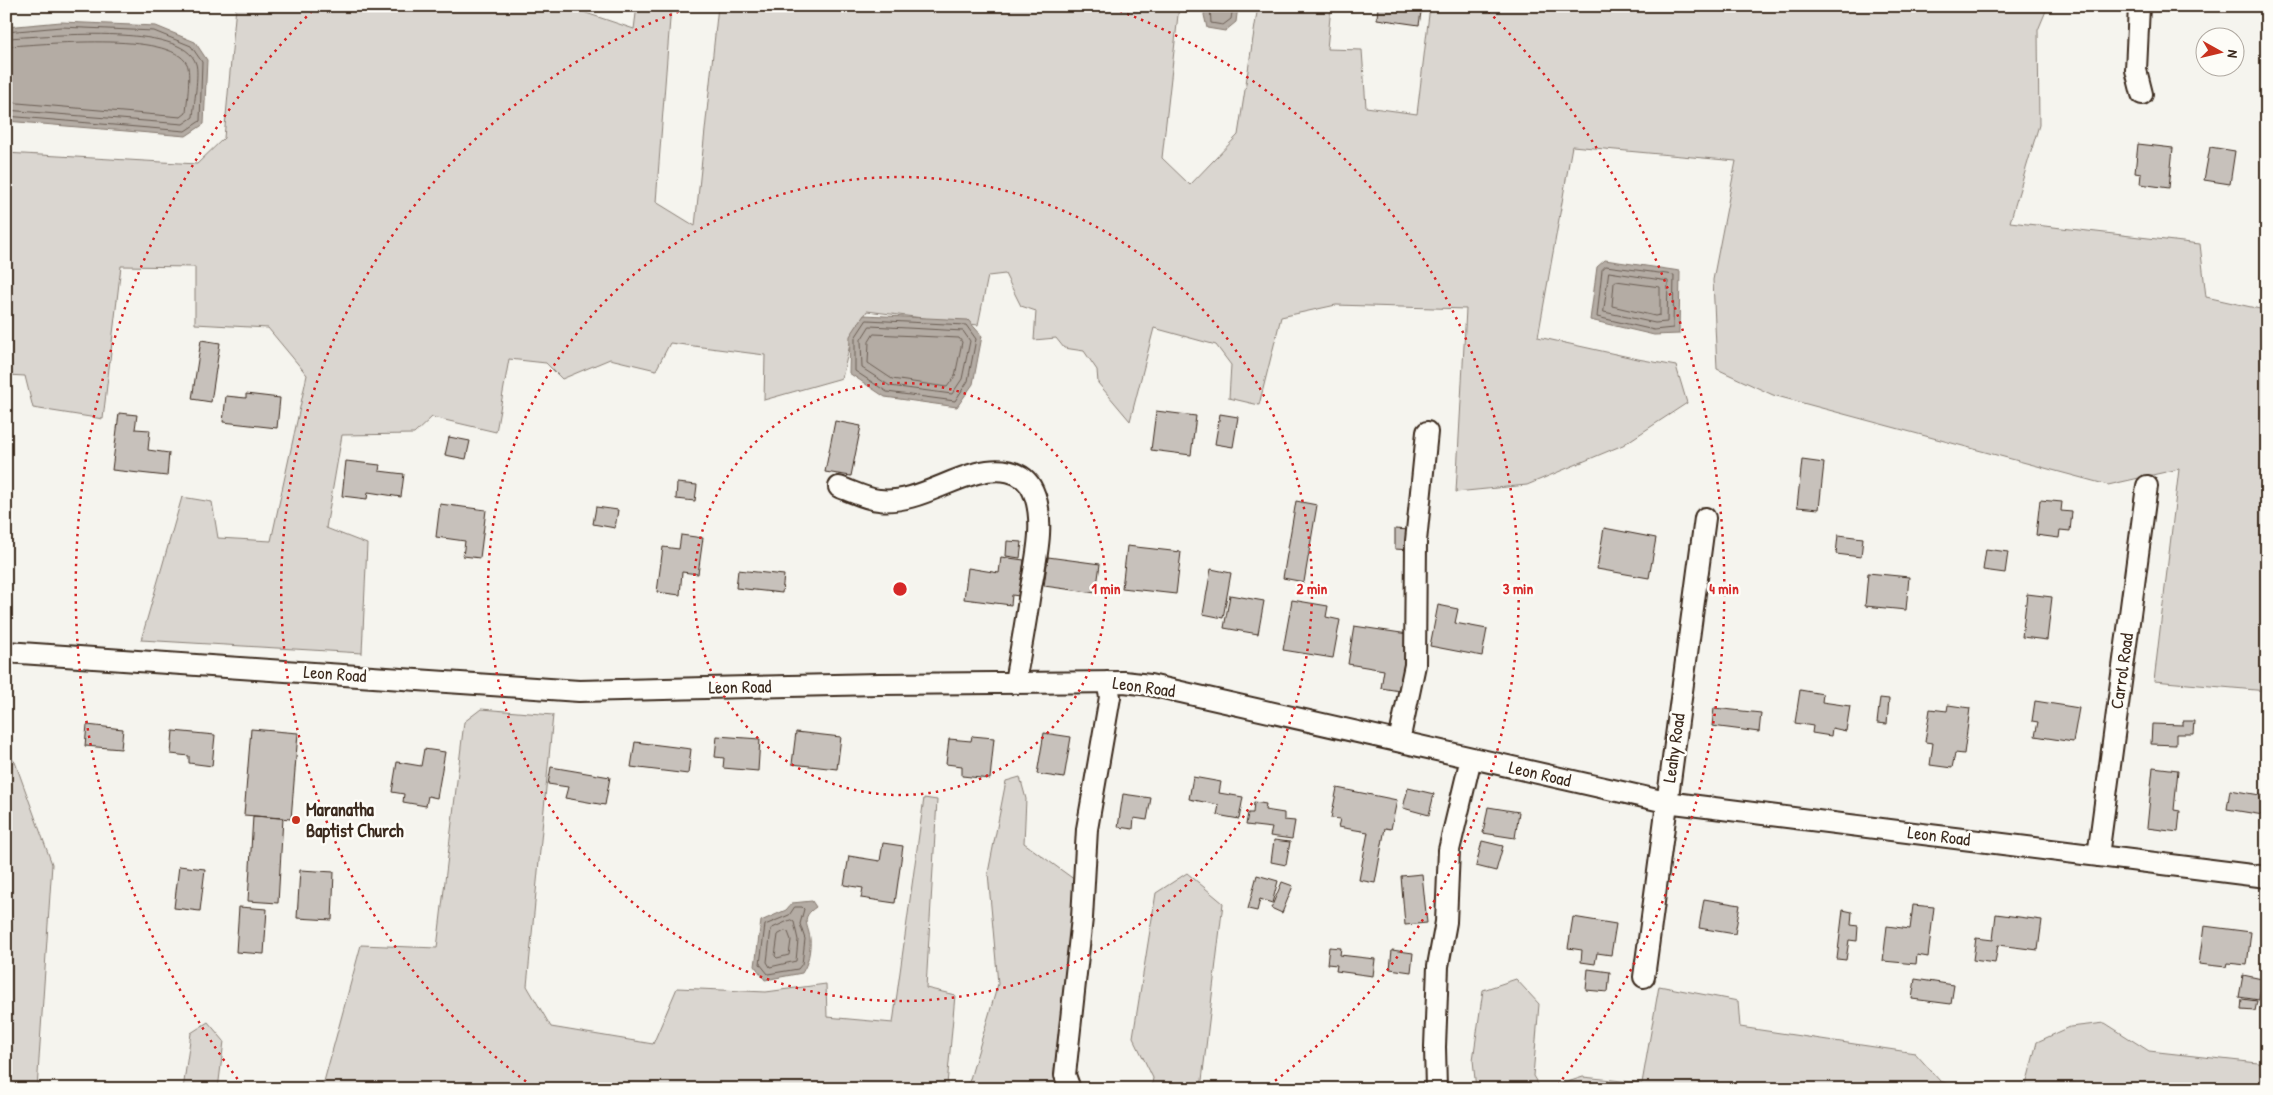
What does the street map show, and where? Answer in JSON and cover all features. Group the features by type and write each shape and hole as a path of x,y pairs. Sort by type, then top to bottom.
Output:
{"street":[{"path":"2139,6 2136,70 2142,94"},
{"path":"1399,741 1415,665 1416,541 1427,432"},
{"path":"839,487 878,500 895,500 918,494 975,473 996,469 1010,471 1024,479 1033,492 1039,538 1016,682"},
{"name":"Carrol Road","path":"2098,856 2147,486"},
{"name":"Leahy Road","path":"1644,977 1705,518"},
{"name":"Leon Road","path":"6,652 579,691 1016,682 1107,682 1150,685 1666,802 2267,877"},
{"path":"1070,1089 1065,1075 1082,918 1087,830 1110,697 1107,682"},
{"path":"1436,1089 1435,1047 1438,966 1446,922 1449,850 1471,758"}],"shaded area":[{"path":"236,6 565,6 634,29 637,6 671,6 656,202 695,226 718,6 1179,6 1162,158 1190,185 1238,135 1258,6 1331,6 1327,49 1362,50 1366,107 1417,114 1430,6 2048,6 2038,30 2039,125 2010,222 2200,244 2206,297 2260,309 2267,267 2267,691 2154,681 2179,469 2108,485 1773,395 1717,369 1713,280 1736,161 1572,146 1538,337 1676,366 1687,403 1623,445 1527,485 1456,492 1466,309 1336,305 1281,317 1259,405 1229,398 1231,365 1216,345 1154,328 1130,421 1098,383 1097,370 1084,351 1064,348 1056,338 1034,340 1036,311 1021,306 1005,274 988,276 978,325 867,311 851,340 842,378 764,400 765,355 670,343 656,370 610,359 562,379 546,363 509,359 496,432 432,417 414,434 342,435 326,528 367,544 362,653 141,640 182,497 212,502 218,538 271,541 307,375 268,328 195,324 195,267 121,266 103,419 33,408 25,376 6,375 6,153 197,164 224,138"},
{"path":"481,709 553,715 527,986 551,1027 653,1044 677,988 766,992 826,984 827,1017 893,1023 924,798 937,800 926,988 955,995 947,1085 956,1089 322,1089 361,945 437,948 464,722"},
{"path":"6,752 15,762 52,864 37,1089 6,1089"},
{"path":"1020,777 1026,799 1024,843 1075,880 1054,1078 1057,1089 967,1089 998,984 988,873 1006,781"},
{"path":"1187,873 1223,903 1201,1089 1151,1089 1153,1078 1133,1037 1156,893"},
{"path":"1516,979 1539,1004 1533,1076 1541,1089 1476,1089 1473,1060 1483,990"},
{"path":"1659,986 1738,1001 1740,1027 1915,1053 1940,1081 1963,1089 1546,1089 1583,1077 1642,1083"},
{"path":"208,1022 224,1041 218,1089 183,1089 191,1033"},
{"path":"2105,1023 2149,1051 2267,1064 2267,1089 2025,1089 2037,1042 2070,1027"}],"water":[{"path":"1205,6 1238,6 1236,22 1225,31 1207,28 1204,15"},
{"path":"61,22 156,26 195,42 207,60 204,124 186,136 6,121 6,27"},
{"path":"1605,260 1680,271 1679,334 1654,335 1590,320 1597,267"},
{"path":"864,315 968,320 982,336 973,384 957,407 885,397 849,373 850,336"},
{"path":"812,901 816,907 808,915 806,921 810,947 802,973 765,980 755,966 761,921 786,910 792,903"}],"building":[{"path":"1378,6 1422,6 1419,25 1377,19"},
{"path":"2138,144 2173,148 2169,188 2140,184 2141,174 2135,173"},
{"path":"2210,147 2235,151 2230,184 2204,180"},
{"path":"201,340 220,343 211,402 192,399"},
{"path":"246,394 280,398 277,428 223,422 226,396 246,398"},
{"path":"1156,411 1196,416 1191,455 1151,450"},
{"path":"119,413 137,415 135,429 150,430 148,450 169,453 167,476 112,470"},
{"path":"1220,414 1238,417 1233,447 1215,444"},
{"path":"835,421 861,426 851,476 825,472"},
{"path":"449,437 470,441 466,459 445,455"},
{"path":"1802,460 1824,463 1819,509 1797,507"},
{"path":"346,461 380,465 379,471 404,474 401,497 368,492 367,499 342,496"},
{"path":"677,483 697,485 695,501 676,499"},
{"path":"2040,500 2062,502 2061,511 2072,512 2070,531 2060,530 2059,538 2036,535"},
{"path":"1296,501 1317,505 1304,582 1283,578"},
{"path":"440,504 486,510 480,558 463,556 465,541 436,537"},
{"path":"596,507 618,510 615,528 593,524"},
{"path":"1604,528 1656,538 1649,578 1597,569"},
{"path":"1395,529 1410,530 1409,550 1395,549"},
{"path":"681,535 703,538 698,574 682,572 680,595 657,592 663,547 679,549"},
{"path":"1838,535 1863,538 1861,557 1836,554"},
{"path":"1007,541 1022,542 1020,558 1006,556"},
{"path":"1127,546 1181,552 1176,594 1122,588"},
{"path":"1986,549 2008,552 2005,573 1983,570"},
{"path":"1001,557 1024,560 1019,596 1012,595 1011,605 964,599 968,568 999,573"},
{"path":"1048,557 1100,564 1096,593 1044,586"},
{"path":"1211,569 1231,573 1223,618 1203,614"},
{"path":"738,570 784,575 782,593 736,588"},
{"path":"1868,573 1909,577 1906,610 1865,606"},
{"path":"2027,594 2052,597 2047,640 2022,637"},
{"path":"1230,595 1264,601 1258,634 1224,628"},
{"path":"1292,600 1328,606 1326,617 1340,620 1333,658 1283,650"},
{"path":"1438,605 1458,609 1455,623 1487,629 1482,656 1430,646"},
{"path":"1354,626 1408,634 1400,691 1381,688 1384,670 1348,664"},
{"path":"1800,690 1823,694 1822,702 1850,706 1846,731 1832,728 1831,736 1812,733 1813,726 1795,723"},
{"path":"1880,698 1889,699 1887,724 1877,723"},
{"path":"2035,701 2079,708 2073,742 2035,736 2038,722 2032,721"},
{"path":"1948,705 1970,708 1964,754 1955,753 1952,768 1930,765 1933,743 1925,742 1930,709 1947,711"},
{"path":"1714,708 1761,713 1759,732 1712,726"},
{"path":"2183,721 2194,721 2193,734 2176,734 2176,745 2151,744 2152,724 2183,725"},
{"path":"87,725 123,729 121,749 85,746"},
{"path":"251,729 298,733 291,819 244,815"},
{"path":"173,731 215,735 212,766 189,763 189,756 171,754"},
{"path":"796,732 841,737 837,769 792,764"},
{"path":"1044,733 1071,737 1064,778 1037,774"},
{"path":"717,736 760,739 758,771 723,768 724,758 715,757"},
{"path":"972,736 994,738 990,779 962,776 962,766 946,764 949,739 971,741"},
{"path":"635,742 691,749 688,774 631,767"},
{"path":"424,749 445,752 437,798 428,796 426,806 403,802 404,794 392,792 397,762 421,766"},
{"path":"551,767 610,777 605,805 565,798 568,787 548,784"},
{"path":"2153,767 2178,770 2174,810 2180,811 2178,832 2147,828"},
{"path":"1193,777 1221,782 1219,793 1243,797 1239,819 1217,815 1219,805 1189,799"},
{"path":"1337,788 1397,800 1391,829 1385,828 1375,883 1359,880 1368,832 1338,827 1340,819 1331,818"},
{"path":"1408,788 1434,794 1429,815 1403,808"},
{"path":"2230,790 2266,796 2263,815 2227,809"},
{"path":"1123,794 1151,798 1147,820 1134,818 1133,829 1118,827"},
{"path":"1254,802 1266,804 1265,810 1284,813 1284,820 1295,821 1292,839 1270,836 1272,828 1246,825 1248,813 1253,813"},
{"path":"1488,807 1519,812 1515,838 1483,833"},
{"path":"253,816 283,818 278,903 248,901"},
{"path":"1274,840 1290,842 1286,865 1271,862"},
{"path":"1482,841 1503,846 1496,871 1476,866"},
{"path":"883,843 903,846 895,903 861,898 863,888 844,885 849,856 880,861"},
{"path":"179,866 205,869 200,911 174,908"},
{"path":"300,870 334,872 332,920 297,918"},
{"path":"1422,874 1427,923 1405,925 1401,876"},
{"path":"1257,875 1278,881 1272,903 1260,899 1257,911 1248,909"},
{"path":"1282,882 1293,886 1282,913 1271,908"},
{"path":"1704,899 1740,905 1735,934 1699,928"},
{"path":"1913,905 1934,907 1928,957 1917,955 1916,964 1883,961 1887,926 1910,929"},
{"path":"239,907 267,909 264,954 236,952"},
{"path":"1843,910 1852,912 1851,925 1858,926 1857,941 1849,940 1846,960 1837,959"},
{"path":"1996,914 2042,920 2038,950 1998,945 1995,963 1973,960 1976,938 1993,940"},
{"path":"1573,917 1616,924 1611,955 1597,953 1595,964 1581,962 1582,950 1568,948"},
{"path":"2204,926 2251,932 2247,965 2227,963 2226,967 2199,964"},
{"path":"1329,947 1341,948 1340,955 1375,959 1373,976 1336,971 1337,965 1327,964"},
{"path":"1392,950 1413,953 1411,972 1390,969"},
{"path":"1588,969 1610,972 1608,992 1586,990"},
{"path":"2243,975 2262,979 2259,1000 2239,997"},
{"path":"1915,979 1954,985 1951,1004 1912,999"},
{"path":"2242,999 2257,1001 2255,1011 2241,1010"}],"place":[{"name":"Maranatha Baptist Church","path":"296,820"}]}
